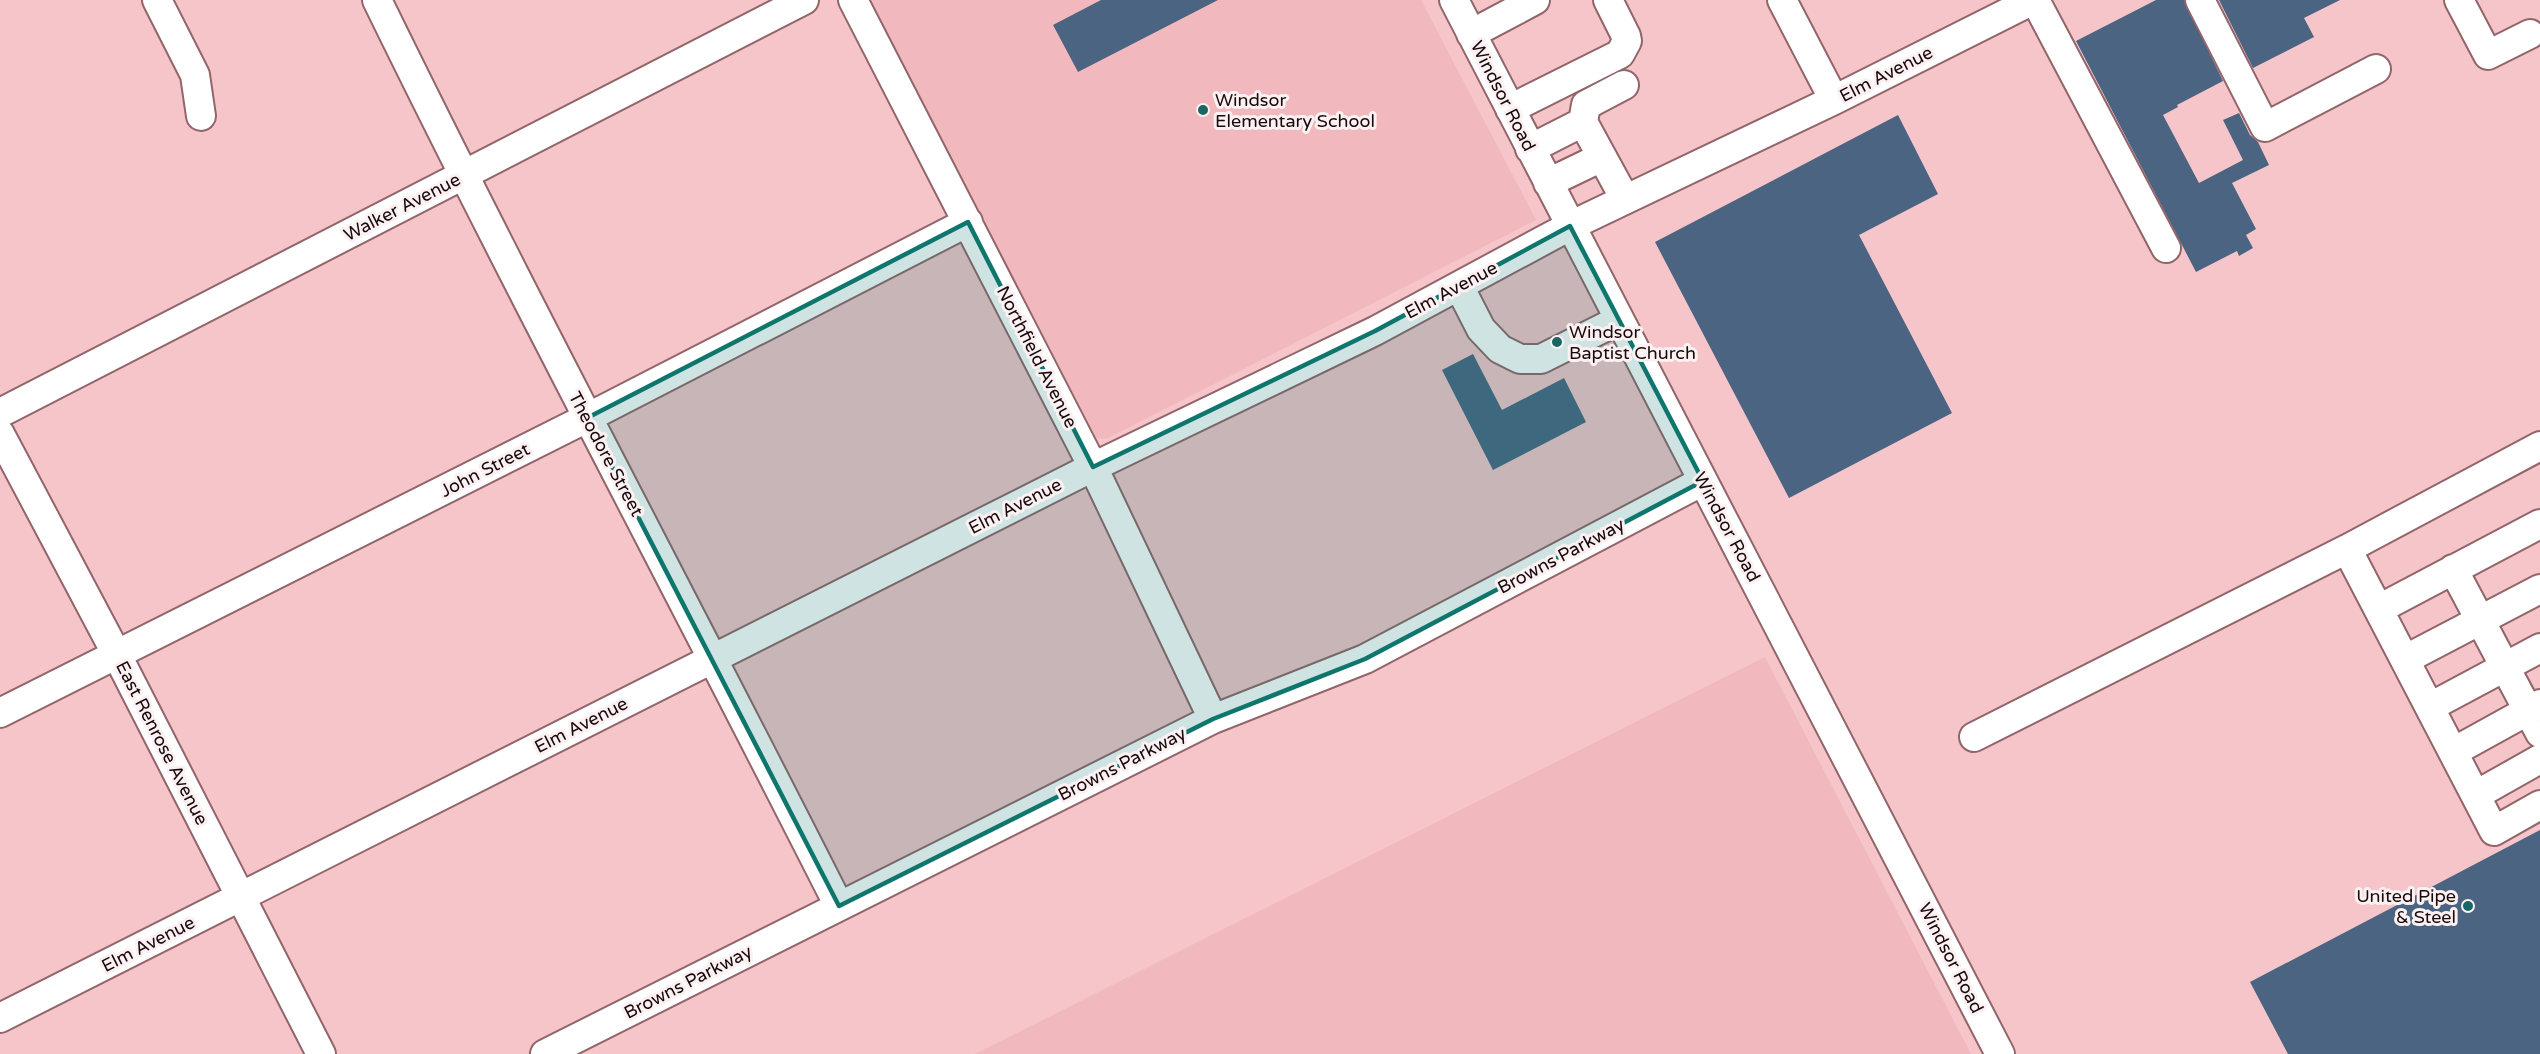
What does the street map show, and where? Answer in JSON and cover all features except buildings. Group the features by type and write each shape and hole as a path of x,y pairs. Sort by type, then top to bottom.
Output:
{"street":[{"path":"157,0 195,75 201,117"},
{"name":"Theodore Street","path":"377,0 463,176 714,658 839,906"},
{"name":"Walker Avenue","path":"0,413 804,0"},
{"name":"Northfield Avenue","path":"853,0 1093,466 1213,719"},
{"name":"Windsor Road","path":"1454,0 1867,793 2000,1054"},
{"path":"1472,34 1535,0"},
{"path":"1510,109 1620,54 1627,41 1626,36 1608,0"},
{"path":"1782,0 1834,100"},
{"path":"2034,0 2166,248"},
{"name":"Elm Avenue","path":"0,1018 1093,466 1375,331 1570,226 1834,100 2034,0"},
{"path":"2200,0 2265,127 2376,69"},
{"path":"2458,0 2488,56 2530,34"},
{"path":"1624,85 1586,105 1583,122 1625,200"},
{"path":"1530,149 1583,122"},
{"path":"1548,183 1602,157"},
{"name":"John Street","path":"0,713 587,418 968,222"},
{"path":"1459,286 1481,329 1500,349 1520,359 1541,359 1619,320"},
{"name":"East Renrose Avenue","path":"0,434 117,655 321,1054"},
{"path":"1974,737 2347,549 2540,446"},
{"name":"Browns Parkway","path":"545,1054 1213,719 1365,659 1703,481"},
{"path":"2379,609 2540,524"},
{"path":"2347,549 2494,831 2540,805"},
{"path":"2453,569 2504,667 2536,716 2453,752"},
{"path":"2406,659 2540,589"},
{"path":"2430,707 2540,648"},
{"path":"2476,795 2540,759"}],"highlighted area":[{"path":"968,222 1093,467 1375,331 1570,226 1703,481 1365,659 1213,719 839,906 587,418"}],"shaded area":[{"name":"Windsor Elementary School","path":"870,0 1421,0 1536,220 1106,439 1096,438"},
{"path":"1765,657 1971,1054 975,1054"}],"place":[{"name":"Windsor Elementary School","path":"1203,110"},
{"name":"Windsor Baptist Church","path":"1557,342"},
{"name":"United Pipe & Steel","path":"2468,906"}]}
